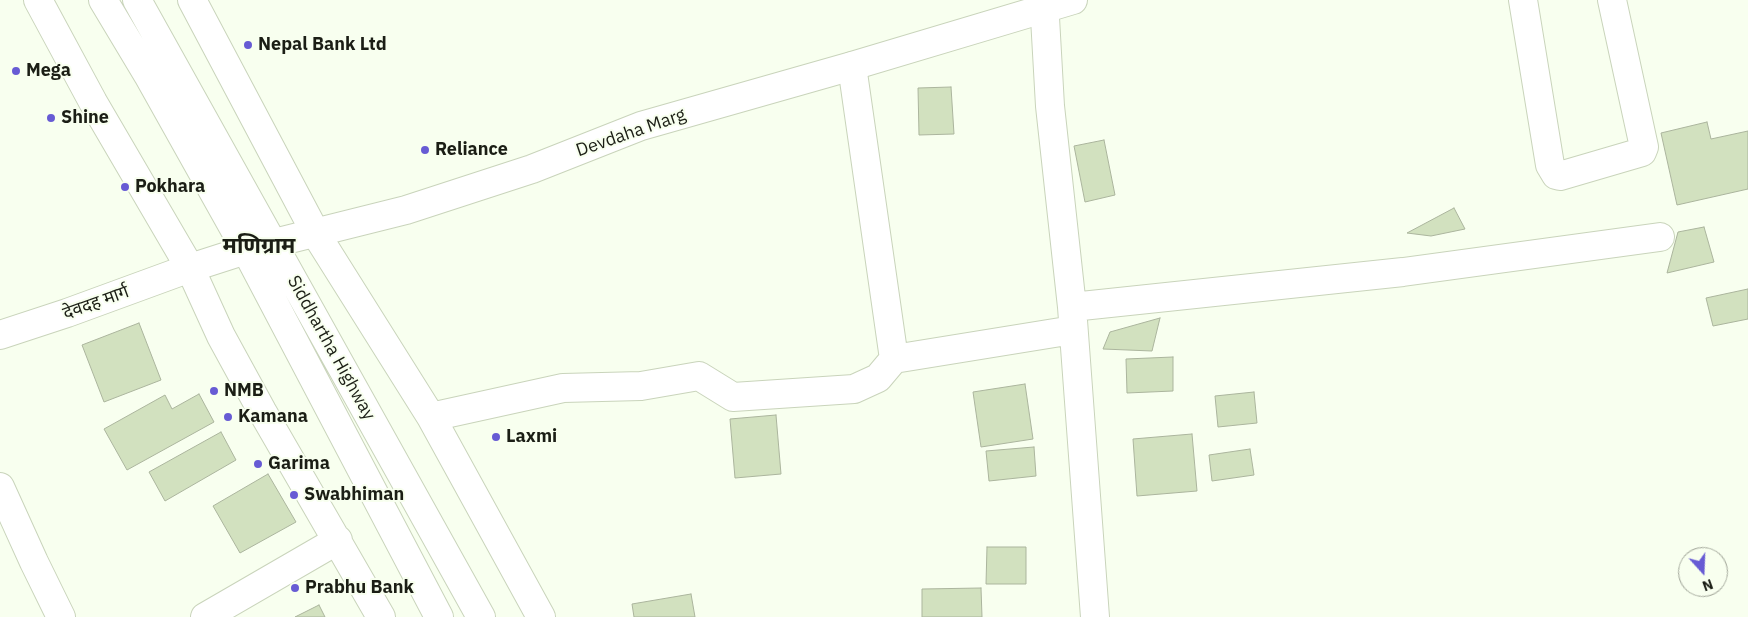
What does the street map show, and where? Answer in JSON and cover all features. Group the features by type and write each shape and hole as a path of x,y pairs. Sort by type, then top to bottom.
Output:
{"main road":[{"path":"38,0 93,102 190,268 221,336 262,411 381,617"},
{"name":"Siddhartha Highway","path":"103,0 148,75 259,247 481,617"},
{"name":"Siddhartha Highway","path":"137,0 439,617"},
{"path":"192,0 316,234 431,418 541,617"},
{"name":"Devdaha Marg","path":"190,268 259,247 406,210 532,169 641,126 852,66 1044,4 1073,0"},
{"path":"1523,0 1550,165 1556,175 1560,176 1642,152 1644,147 1612,0"},
{"path":"1044,4 1050,106 1073,318 1095,617"},
{"path":"852,66 894,359"},
{"path":"431,418 563,388 640,386 699,376 733,397 854,389 878,378 894,359 1073,318 1660,237"},
{"name":"देवदह मार्ग","path":"0,335 67,313 190,268"},
{"path":"0,487 34,562 62,617"},
{"path":"205,617 338,540"}],"building":[{"path":"951,87 954,134 919,135 918,88"},
{"path":"1707,122 1711,139 1748,131 1748,189 1677,205 1661,133"},
{"path":"1104,140 1115,195 1085,202 1074,146"},
{"path":"1454,208 1465,229 1431,236 1407,233"},
{"path":"1704,227 1714,262 1667,273 1678,232"},
{"path":"1748,289 1748,319 1713,326 1706,298"},
{"path":"1160,318 1152,351 1103,349 1110,332"},
{"path":"139,323 161,380 104,402 82,345"},
{"path":"1173,357 1173,391 1127,393 1126,359"},
{"path":"1025,384 1033,439 981,447 973,392"},
{"path":"1254,392 1257,423 1218,427 1215,396"},
{"path":"199,394 214,422 127,470 104,429 165,395 172,409"},
{"path":"776,415 781,474 735,478 730,419"},
{"path":"221,432 236,460 165,501 149,472"},
{"path":"1192,434 1197,491 1137,496 1133,439"},
{"path":"1034,447 1036,476 989,481 986,451"},
{"path":"1250,449 1254,475 1212,481 1209,455"},
{"path":"268,474 296,522 240,553 213,506"},
{"path":"987,547 1026,547 1026,584 986,584"},
{"path":"981,588 982,617 922,617 922,589"},
{"path":"691,594 695,617 634,617 632,604"},
{"path":"319,605 325,617 295,617"}],"place":[{"name":"Nepal Bank Ltd","path":"248,45"},
{"name":"Mega","path":"16,71"},
{"name":"Shine","path":"51,118"},
{"name":"Reliance","path":"425,150"},
{"name":"Pokhara","path":"125,187"},
{"name":"NMB","path":"214,391"},
{"name":"Kamana","path":"228,417"},
{"name":"Laxmi","path":"496,437"},
{"name":"Garima","path":"258,464"},
{"name":"Swabhiman","path":"294,495"},
{"name":"Prabhu Bank","path":"295,588"}],"district":[{"name":"मणिग्राम","path":"259,247"}]}
